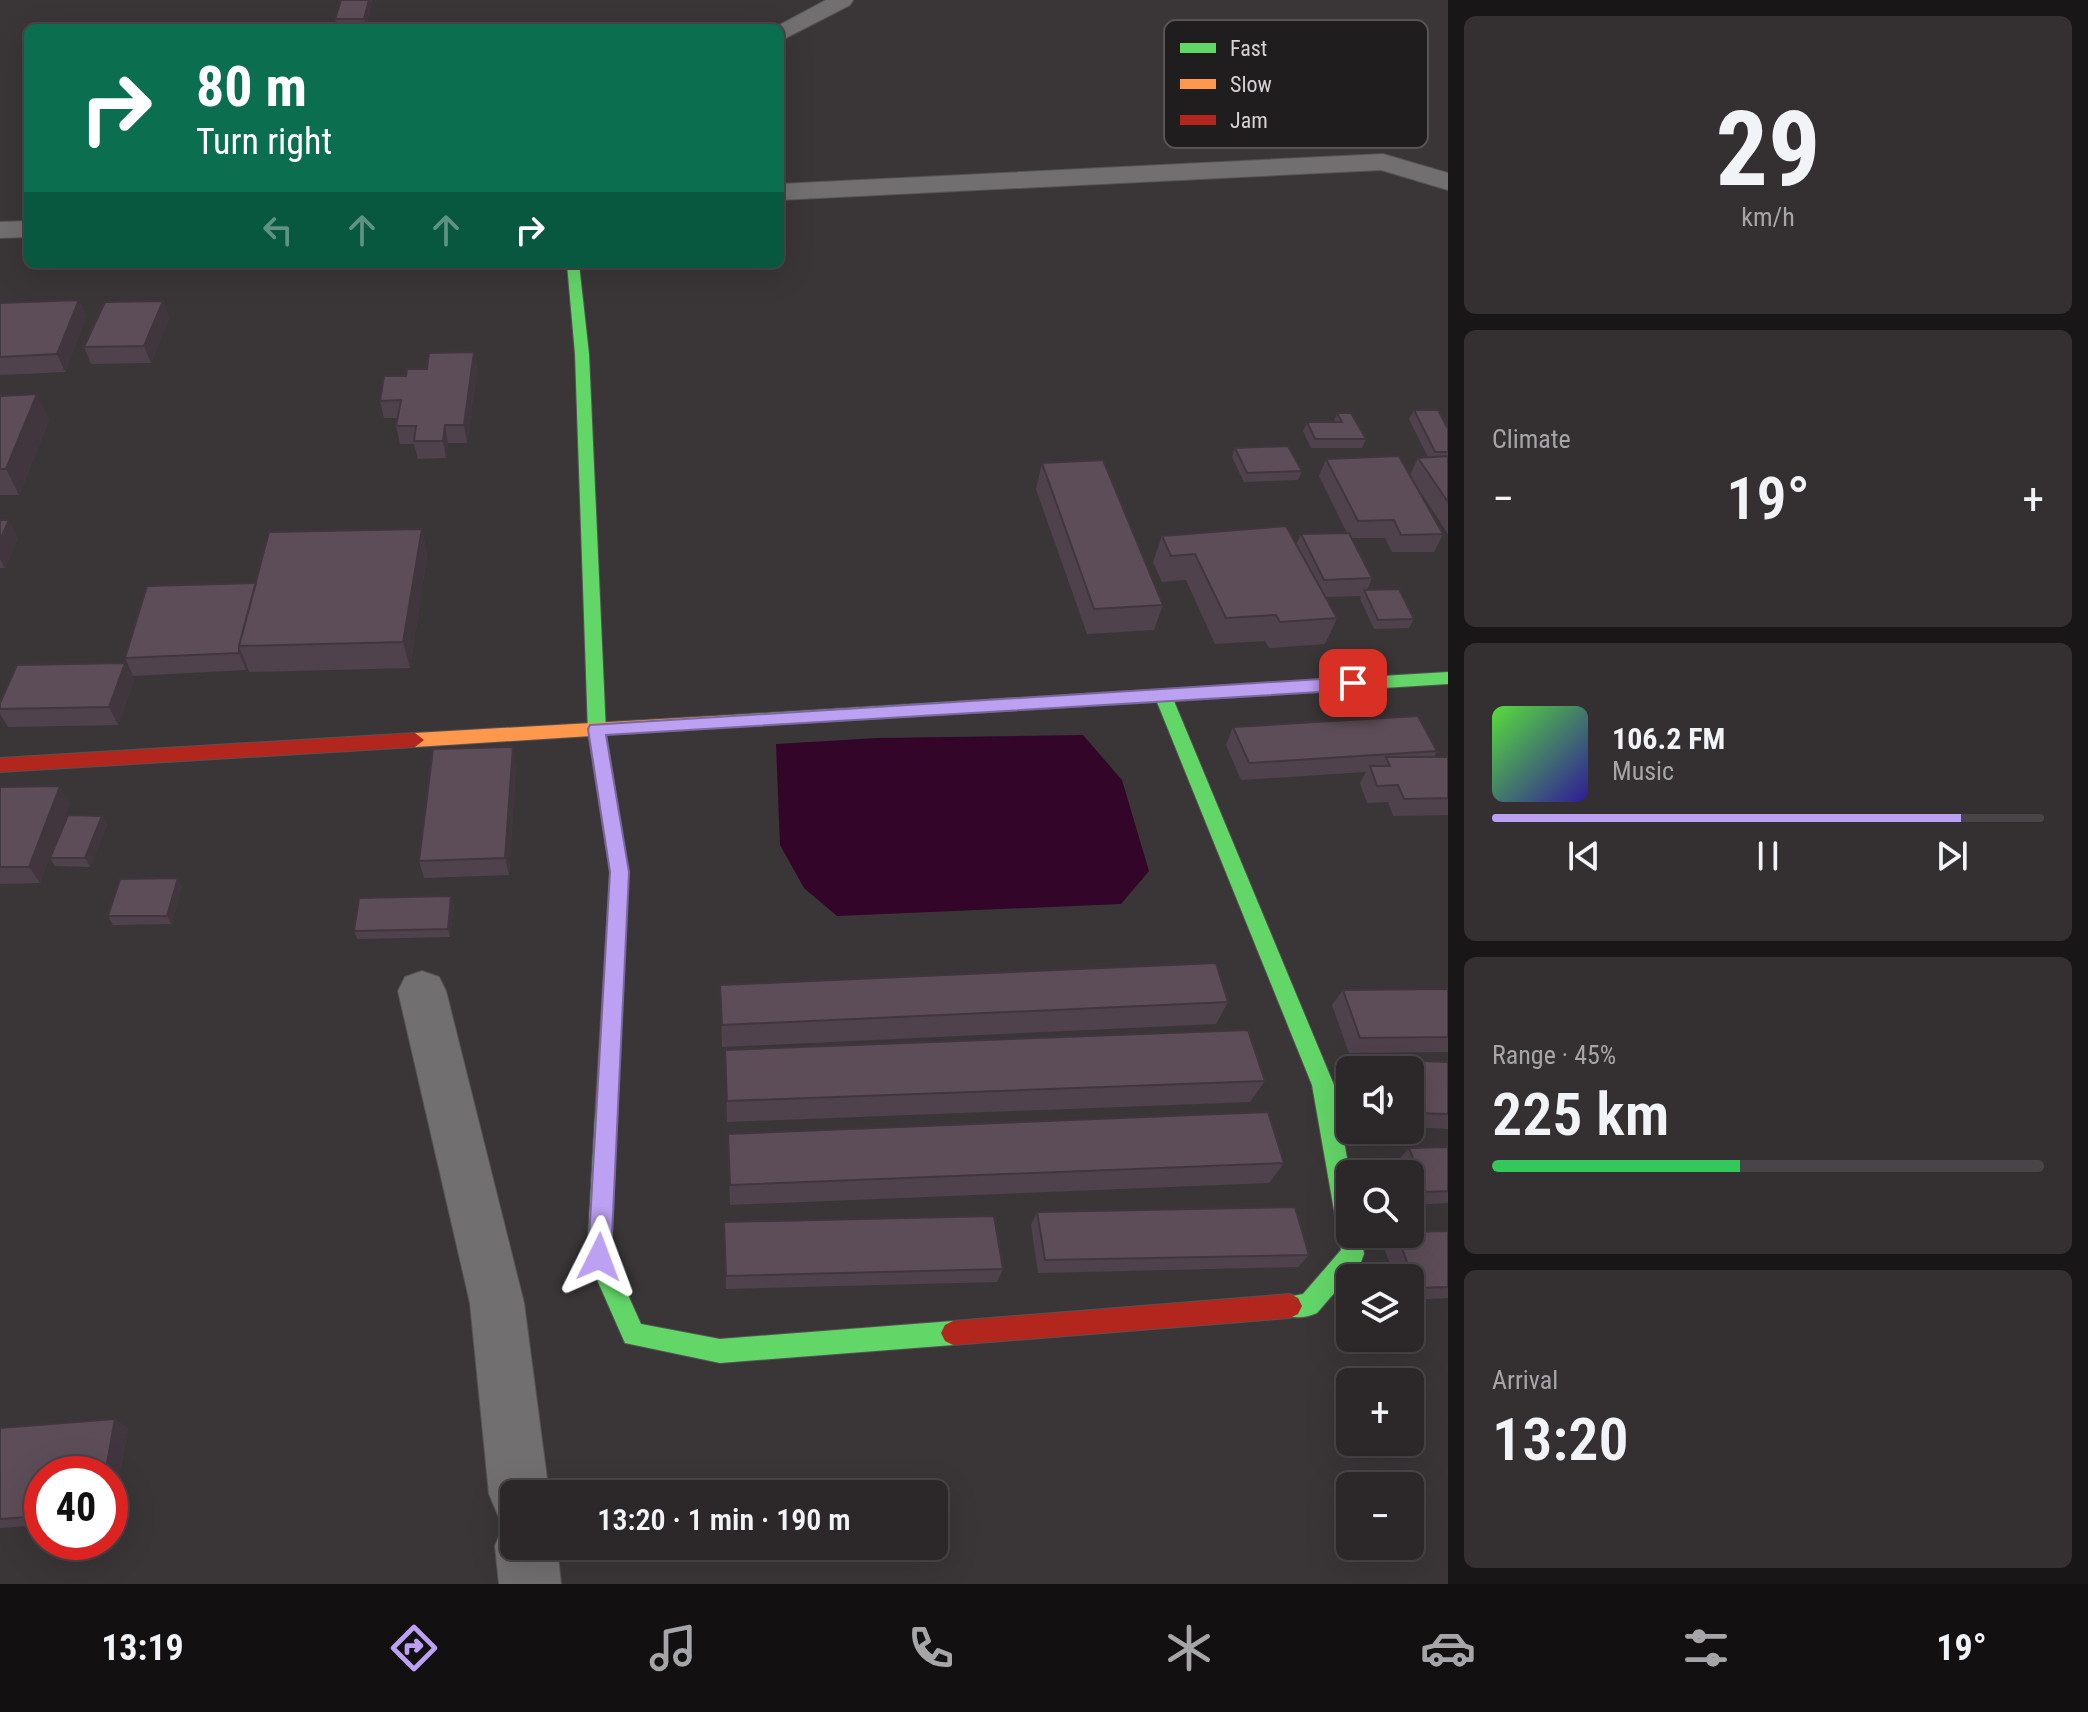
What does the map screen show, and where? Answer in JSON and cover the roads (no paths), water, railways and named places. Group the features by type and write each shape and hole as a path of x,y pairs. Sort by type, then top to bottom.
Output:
{"street":[{"path":"784,32 842,0"},
{"path":"784,192 1383,162 1448,182"},
{"path":"0,230 24,229"},
{"path":"573,268 582,354 596,729 619,872 599,1257 633,1335 720,1351 1309,1305 1353,1254 1323,1085 1163,695"},
{"path":"0,765 1448,678"},
{"path":"422,991 497,1303 517,1480"},
{"path":"527,1560 530,1584"}]}
